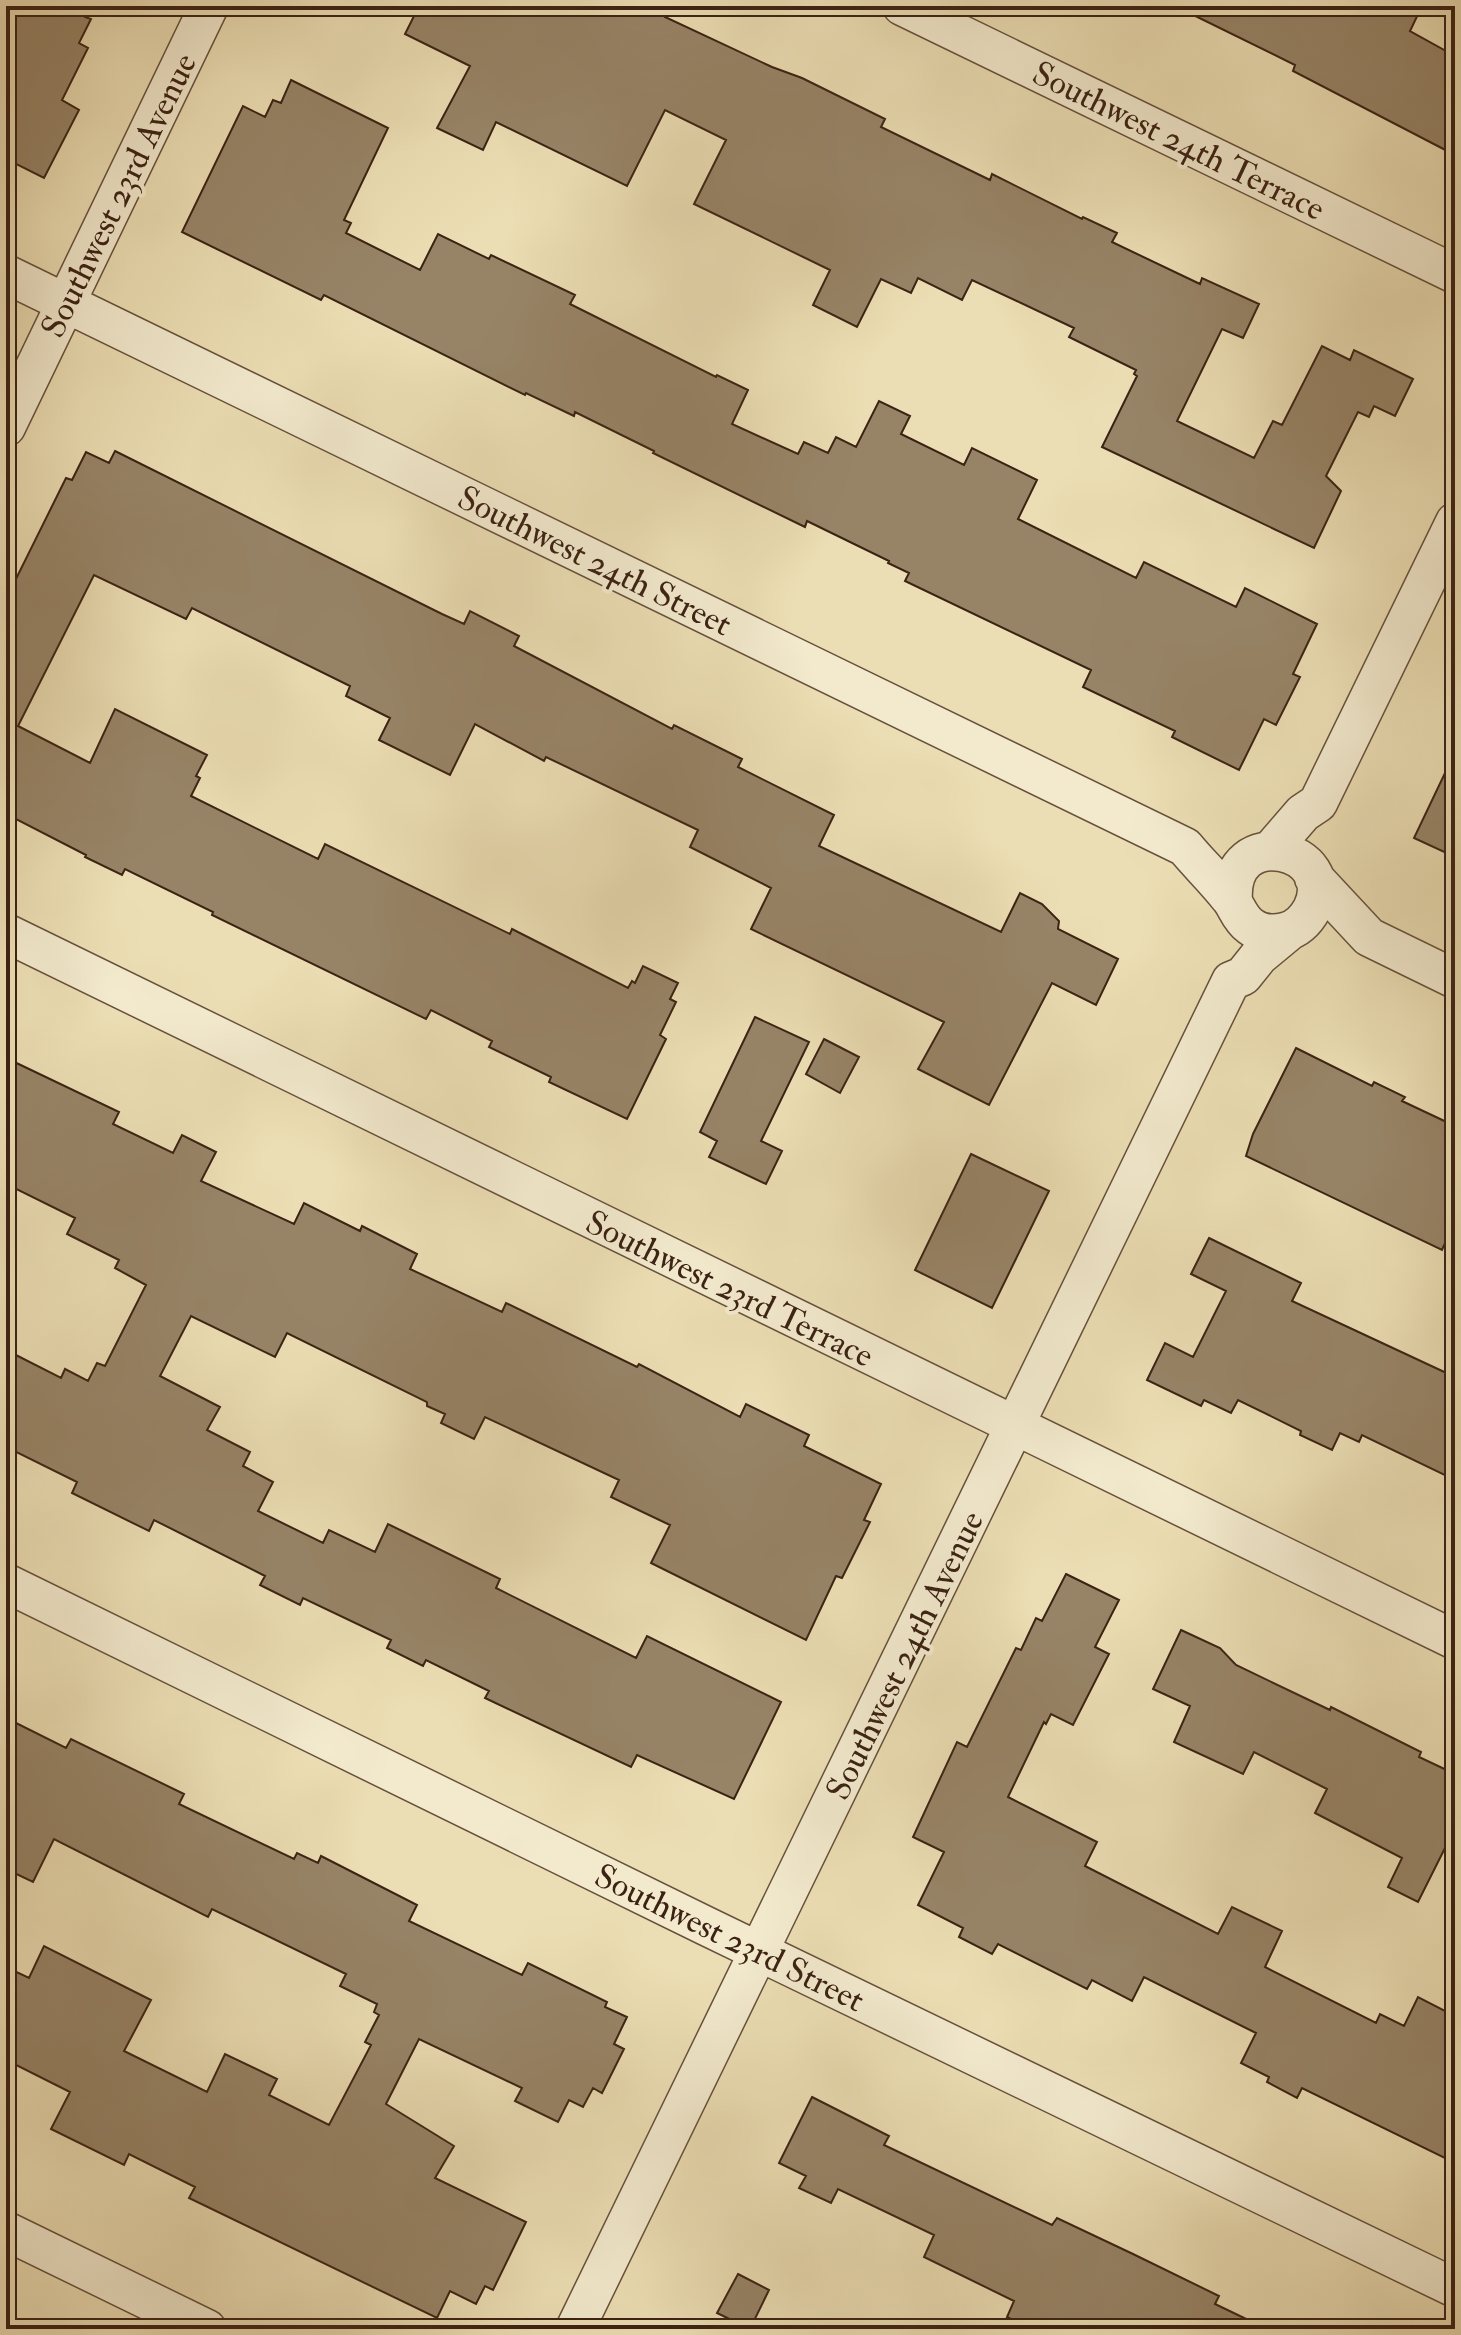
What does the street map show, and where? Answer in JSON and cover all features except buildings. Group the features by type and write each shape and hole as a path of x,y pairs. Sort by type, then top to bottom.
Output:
{"street":[{"name":"Southwest 23rd Avenue","path":"6,427 209,6"},
{"name":"Southwest 24th Terrace","path":"902,6 1455,274"},
{"name":"Southwest 24th Street","path":"6,274 1185,847 1237,909"},
{"path":"1369,937 1294,929 1261,932 1237,909 1232,887 1236,873 1245,862 1264,852 1303,813 1318,803 1455,522"},
{"path":"1294,929 1314,905 1316,891 1312,875 1320,822 1318,803"},
{"name":"Southwest 24th Street","path":"1185,847 1264,852"},
{"path":"1264,852 1283,851 1294,855 1369,937 1455,979"},
{"name":"Southwest 24th Avenue","path":"575,2329 1231,981 1227,966 1237,909"},
{"name":"Southwest 24th Avenue","path":"1231,981 1243,976 1259,956 1294,929"},
{"name":"Southwest 23rd Terrace","path":"6,933 1455,1640"},
{"name":"Southwest 23rd Street","path":"6,1583 1455,2288"},
{"path":"6,2231 207,2329"}]}
